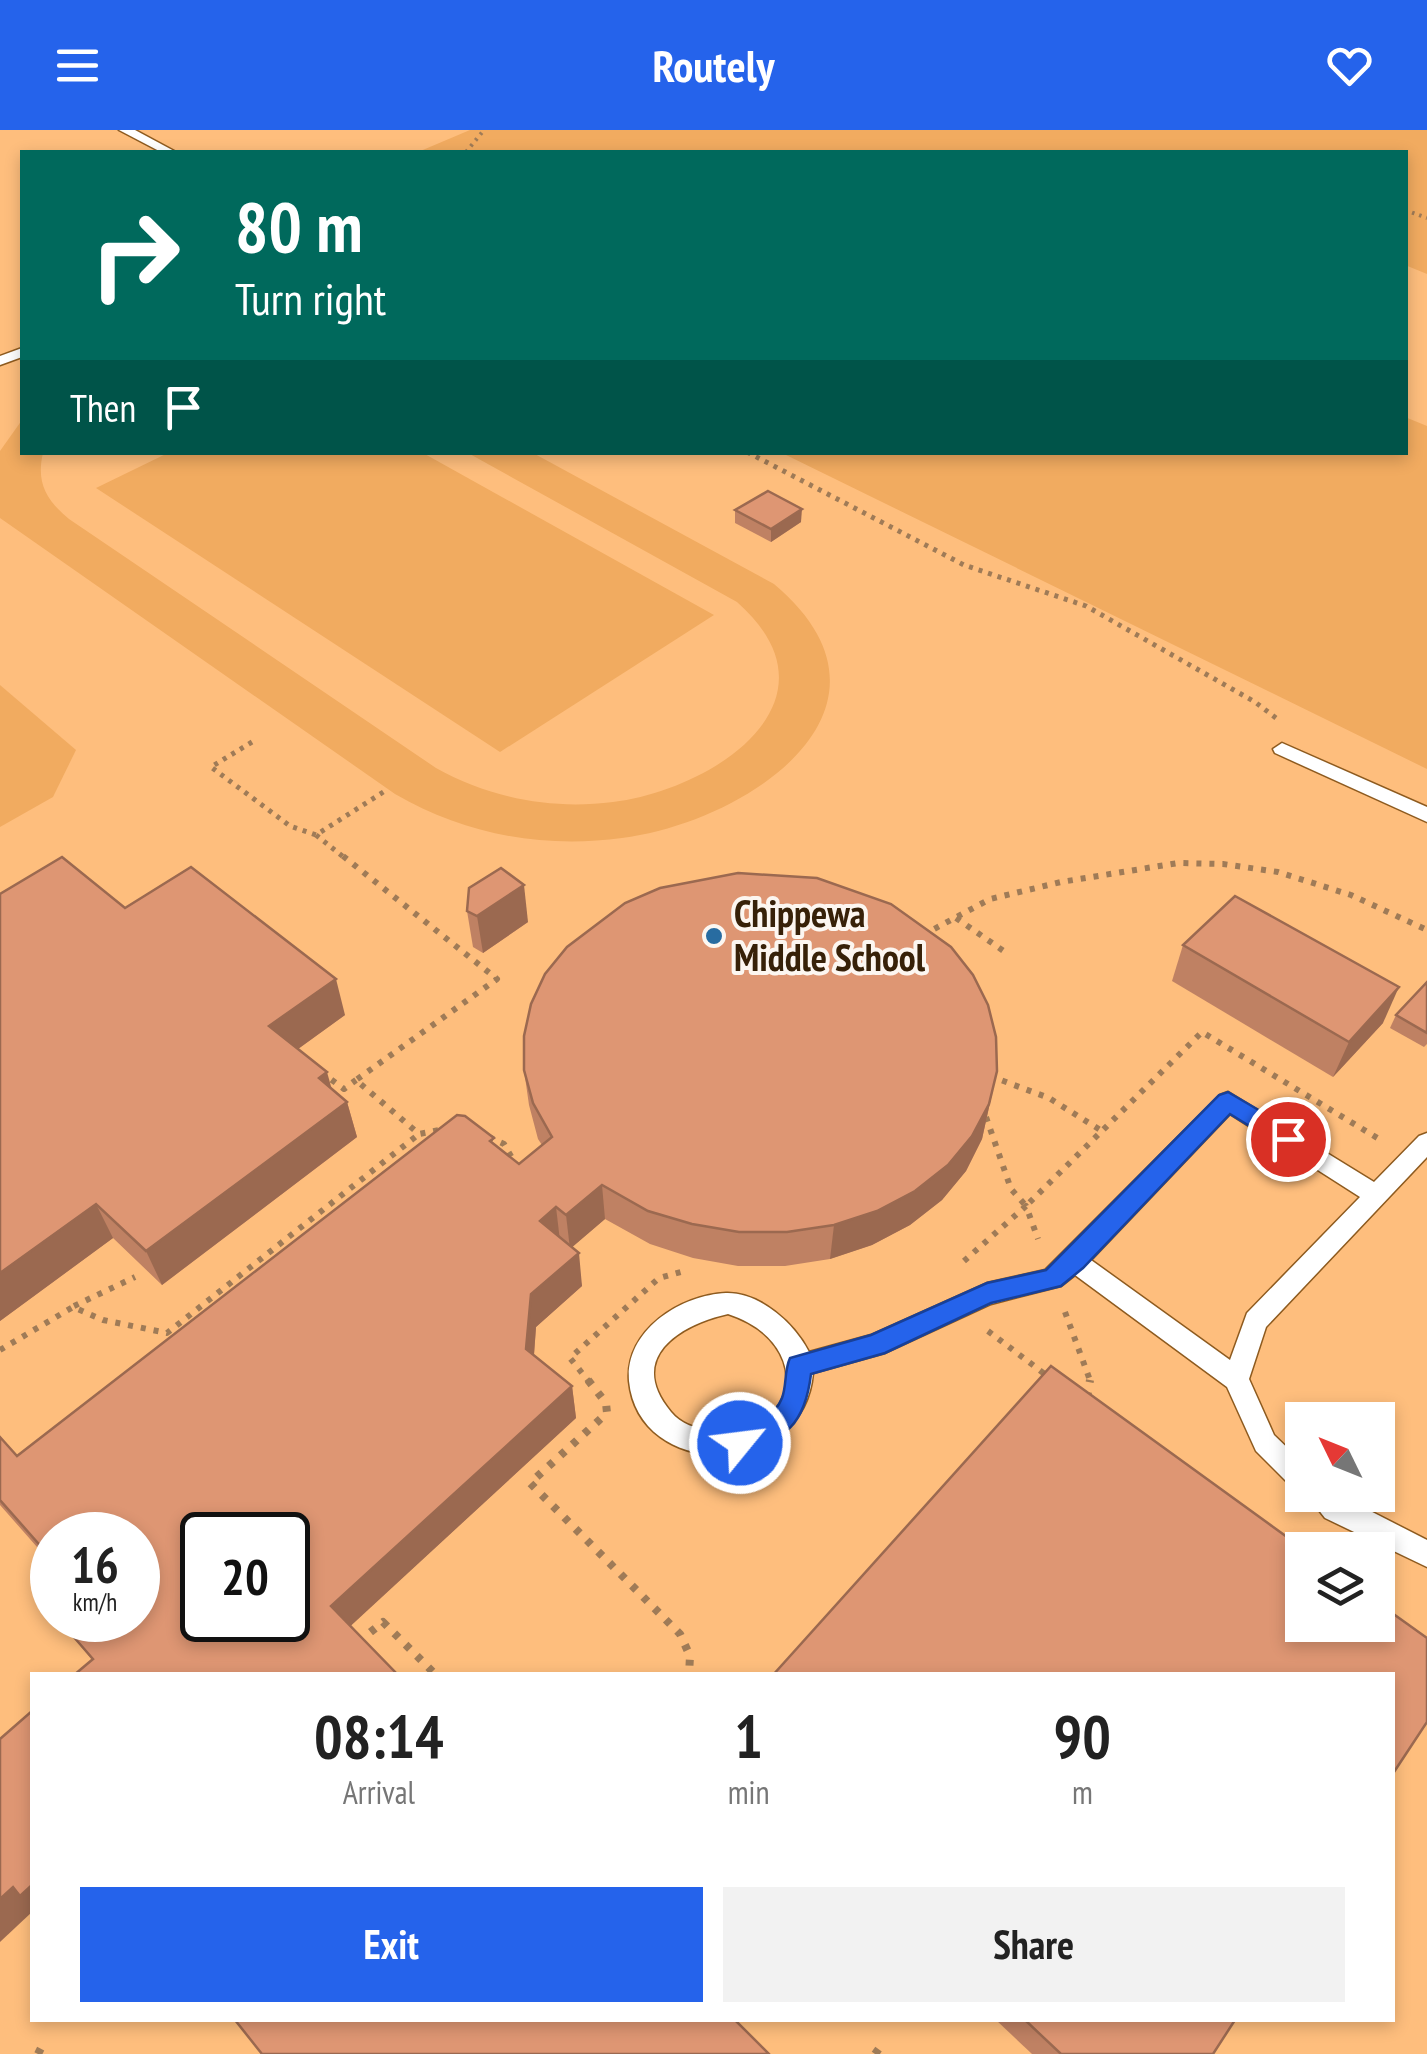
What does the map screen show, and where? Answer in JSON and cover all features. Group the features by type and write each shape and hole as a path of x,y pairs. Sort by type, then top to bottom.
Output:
{"lane":[{"path":"125,130 166,150"},
{"path":"1282,749 1427,815"},
{"path":"800,1366 876,1345 987,1294 1052,1279 1228,1101 1378,1196"},
{"path":"1236,1379 1256,1322 1427,1142"},
{"path":"1074,1261 1236,1379 1265,1444 1285,1463"},
{"path":"704,1306 740,1306 773,1320 789,1337 800,1366 795,1400 782,1420 763,1434 740,1443 713,1445 688,1439 667,1426 651,1409 642,1388 648,1345 662,1326 681,1313 704,1306"},
{"path":"1339,1512 1427,1554"}],"path":[{"path":"468,150 484,130"},
{"path":"753,455 964,565 1086,606 1255,702 1282,723"},
{"path":"252,742 211,768 290,826 316,835 497,979 344,1089 317,1069"},
{"path":"316,835 388,789"},
{"path":"910,942 990,899 1061,882 1178,863 1223,864 1278,872 1351,895 1427,930"},
{"path":"956,918 1008,954"},
{"path":"989,1075 1049,1098 1102,1131"},
{"path":"356,1080 420,1134"},
{"path":"986,1117 1011,1190 1026,1206"},
{"path":"73,1307 103,1320 167,1333 420,1134 459,1126"},
{"path":"479,1133 504,1144 520,1173"},
{"path":"0,1350 73,1307 135,1277"},
{"path":"957,1308 1057,1383"},
{"path":"1071,1394 1085,1404"},
{"path":"358,1642 383,1622 433,1672"},
{"path":"38,2054 44,2042"},
{"path":"875,2054 883,2043"}],"shaded area":[{"name":"Chippewa Middle School","path":"0,130 1427,130 1427,2054 0,2054"},
{"path":"470,130 1427,130 1427,274 1408,266 1408,150 423,150"},
{"path":"1408,418 1427,426 1427,769 786,455 1408,455"},
{"path":"20,423 20,455 43,455 45,490 69,519 436,768 499,794 544,803 590,804 651,794 690,780 725,760 754,735 773,706 779,673 768,639 737,602 472,455 537,455 774,584 815,630 830,673 823,714 800,751 764,783 719,809 671,828 622,838 562,841 476,828 395,794 0,518 0,451"},
{"path":"164,455 427,455 714,615 500,752 96,488"},
{"path":"0,685 76,750 53,797 0,827"}],"building":[{"path":"768,491 802,509 771,529 735,510"},
{"path":"62,857 125,908 191,867 336,979 269,1026 327,1072 319,1078 347,1102 146,1251 96,1204 0,1273 0,894"},
{"path":"501,868 524,885 477,916 467,911 469,888"},
{"name":"Chippewa Middle School","path":"738,873 817,878 891,904 951,947 973,975 988,1005 996,1037 997,1071 989,1104 972,1136 948,1165 915,1191 877,1211 834,1225 787,1232 739,1232 692,1224 648,1211 602,1185 566,1215 556,1207 540,1221 579,1253 531,1294 526,1349 572,1386 331,1606 395,1672 78,1672 93,1659 78,1642 160,1642 160,1512 30,1512 30,1534 0,1500 0,1437 17,1456 457,1115 465,1116 494,1138 490,1141 519,1164 552,1137 533,1103 524,1070 524,1036 531,1004 545,974 567,947 625,903 660,888"},
{"path":"1235,896 1399,987 1349,1042 1183,945"},
{"path":"1427,982 1427,1033 1396,1015"},
{"path":"1051,1366 1285,1536 1285,1642 1395,1642 1395,1615 1427,1638 1427,1722 1395,1770 1395,1672 776,1672"},
{"path":"30,1713 30,1887 20,1896 13,1887 0,1899 0,1739"},
{"path":"237,2022 737,2022 769,2054 262,2054"},
{"path":"1027,2022 1234,2022 1213,2054 1061,2054"}],"place":[{"name":"Chippewa Middle School","path":"714,936"}],"route":[{"path":"740,1443 763,1434 782,1420 795,1400 800,1366 876,1345 987,1294 1052,1279 1228,1101 1288,1139"}]}
